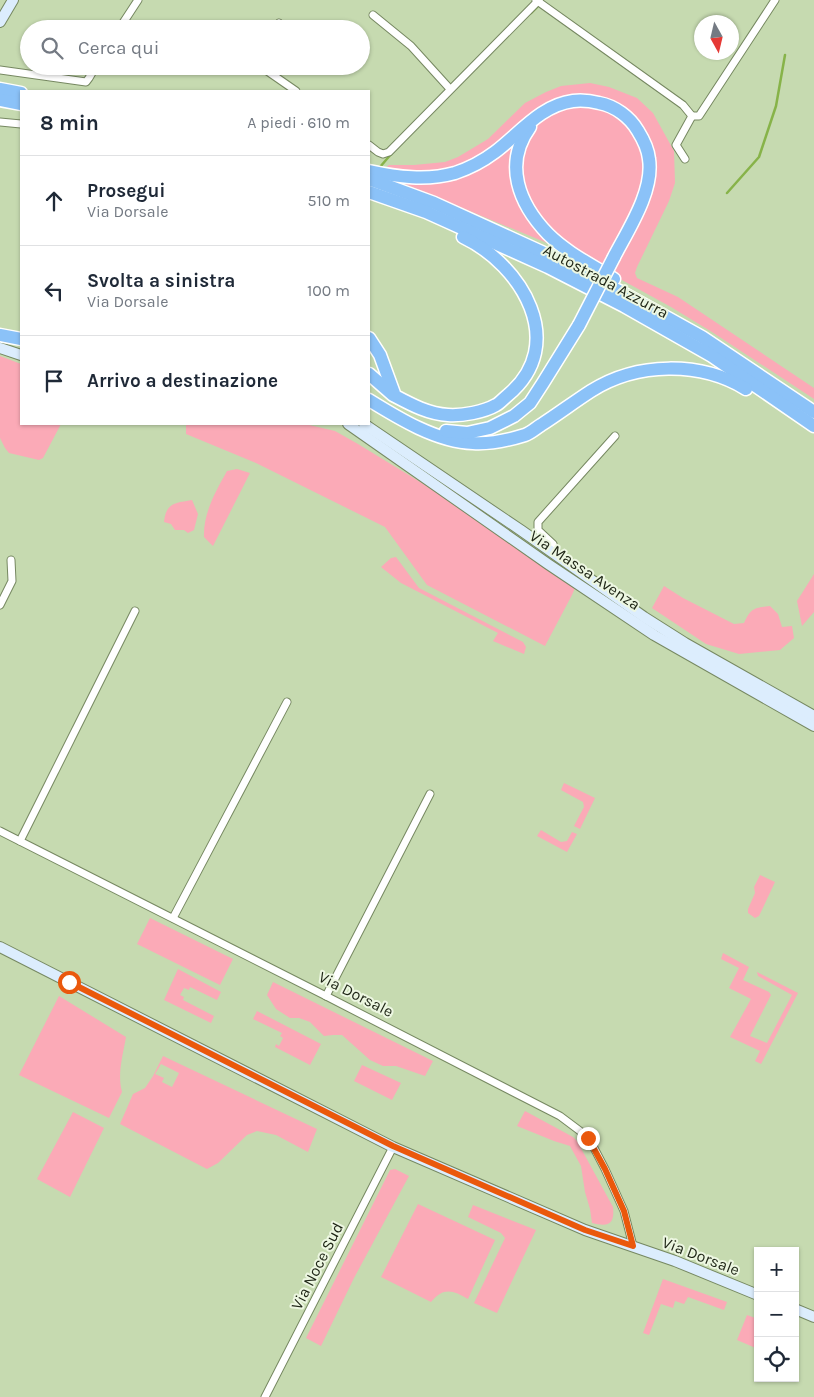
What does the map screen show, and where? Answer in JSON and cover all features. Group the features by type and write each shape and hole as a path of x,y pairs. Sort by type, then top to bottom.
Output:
{"highway":[{"path":"0,89 20,93"},
{"path":"0,100 20,104"},
{"path":"370,172 392,176 428,177 454,173 478,164 538,115 572,101 604,104 620,111 635,126 643,140 649,159 649,176 643,199 579,325 530,403 514,416 490,428 467,433 422,429"},
{"path":"538,115 526,132 518,150 516,169 518,187 535,219 549,235 574,255 657,304 702,337 814,412"},
{"path":"370,179 434,203 557,259 702,337"},
{"name":"Autostrada Azzurra","path":"370,192 426,212 548,267 615,302 712,356 814,426"},
{"path":"370,340 380,355 395,396 421,409 447,416 469,415 496,405 519,386 531,366 536,344 534,316 524,290 505,266 474,242 397,202"},
{"path":"0,336 20,339"},
{"path":"370,401 422,429 452,440 473,443 498,441 526,434 593,390 622,377 647,369 670,368 692,370 733,381 781,410 814,426"},
{"path":"370,375 421,421 446,431"}],"main road":[{"path":"0,22 13,0"},
{"path":"0,336 20,352"},
{"path":"0,348 20,352"},
{"name":"Via Massa Avenza","path":"349,425 548,564 654,635 814,726"},
{"name":"Via Massa Avenza","path":"365,425 644,616 686,643 814,716"},
{"name":"Via Dorsale","path":"0,946 393,1146 585,1230 675,1261 754,1293"},
{"path":"799,1311 814,1317"}],"street":[{"path":"125,20 138,0"},
{"path":"370,146 383,154 389,152 538,0 683,105 692,116"},
{"path":"692,116 699,116 775,0"},
{"path":"373,15 410,46 450,89"},
{"path":"0,70 20,73"},
{"path":"36,75 86,82 92,75"},
{"path":"273,75 295,90"},
{"path":"685,159 676,146 692,116"},
{"path":"0,122 20,124"},
{"path":"558,556 553,544 538,530 538,522 615,436"},
{"path":"0,605 12,581 10,560"},
{"path":"20,841 136,611"},
{"path":"173,918 287,702"},
{"path":"326,996 430,794"},
{"name":"Via Dorsale","path":"0,832 173,918 560,1116 580,1131 593,1146 624,1211 633,1246"},
{"name":"Via Noce Sud","path":"265,1397 393,1146"}],"shaded area":[{"path":"590,83 609,87 637,98 653,113 674,151 675,183 669,201 637,267 635,273 637,278 678,297 814,388 814,399 712,332 611,274 649,198 644,131 577,96 472,161 441,172 382,171 389,165 445,162 458,157 488,139 525,103 561,86"},
{"path":"594,106 620,117 639,141 646,169 640,196 602,268 553,234 526,197 519,166 527,136 536,125 552,113 567,107"},
{"path":"517,138 511,169 552,245 402,183 432,180"},
{"path":"0,356 20,364 20,425 60,425 43,458 39,460 9,453 0,438"},
{"path":"186,425 309,425 335,431 425,485 575,588 545,646 427,585 385,527 256,463 186,434"},
{"path":"237,469 250,473 213,546 204,537 208,511 227,471"},
{"path":"192,500 198,514 194,530 188,533 184,530 175,530 171,524 164,522 165,515 170,507 177,503"},
{"path":"396,557 419,588 523,642 526,647 524,654 493,641 498,633 401,583 381,567 391,558"},
{"path":"814,574 814,612 802,626 797,601"},
{"path":"664,586 734,624 744,623 749,614 760,607 770,606 778,614 782,627 792,626 794,638 780,650 739,654 706,644 652,608"},
{"path":"564,783 595,798 580,829 574,826 584,807 583,802 561,790"},
{"path":"541,830 561,842 567,841 572,832 577,834 567,852 537,836"},
{"path":"760,875 775,882 759,916 755,918 748,913 748,909 755,893 754,887"},
{"path":"150,918 233,959 220,985 137,944"},
{"path":"723,953 749,967 743,980 769,992 771,995 750,1036 767,1043 792,995 758,976 757,972 798,993 761,1064 755,1061 760,1051 730,1037 751,999 729,988 739,968 721,959"},
{"path":"178,969 221,992 217,1000 190,987 189,990 184,988 180,995 184,997 183,1000 214,1016 211,1023 164,1000"},
{"path":"273,982 433,1061 425,1076 396,1066 383,1066 370,1060 342,1035 324,1036 310,1022 299,1018 290,1018 276,1009 267,995"},
{"path":"59,996 126,1037 120,1071 122,1092 109,1118 19,1075"},
{"path":"257,1011 321,1044 310,1065 275,1047 276,1044 279,1046 283,1038 280,1036 282,1033 253,1019"},
{"path":"163,1056 317,1129 308,1152 276,1135 257,1131 247,1135 218,1163 207,1169 120,1124 133,1094 145,1088","holes":["161,1064 179,1073 172,1087 162,1082 164,1078 155,1074"]},
{"path":"362,1065 401,1083 392,1100 354,1081"},
{"path":"525,1111 577,1141 613,1207 613,1218 609,1223 602,1225 592,1223 581,1166 570,1146 517,1126"},
{"path":"73,1112 104,1128 70,1197 37,1179"},
{"path":"395,1169 409,1176 354,1278 321,1346 306,1338 390,1170"},
{"path":"418,1204 495,1240 468,1299 453,1292 444,1292 435,1297 431,1302 381,1277"},
{"path":"473,1205 536,1230 497,1313 474,1303 505,1238 501,1233 468,1217"},
{"path":"663,1279 727,1302 724,1310 688,1297 684,1304 675,1301 673,1308 661,1304 649,1335 643,1333"},
{"path":"747,1315 754,1318 754,1347 737,1340"}],"waterway":[{"path":"531,13 537,7"},
{"path":"727,193 759,157 776,106 785,55"},
{"path":"380,167 392,153"}],"route":[{"path":"69,982 393,1146 585,1230 633,1246 624,1211 605,1169 588,1138"}]}
